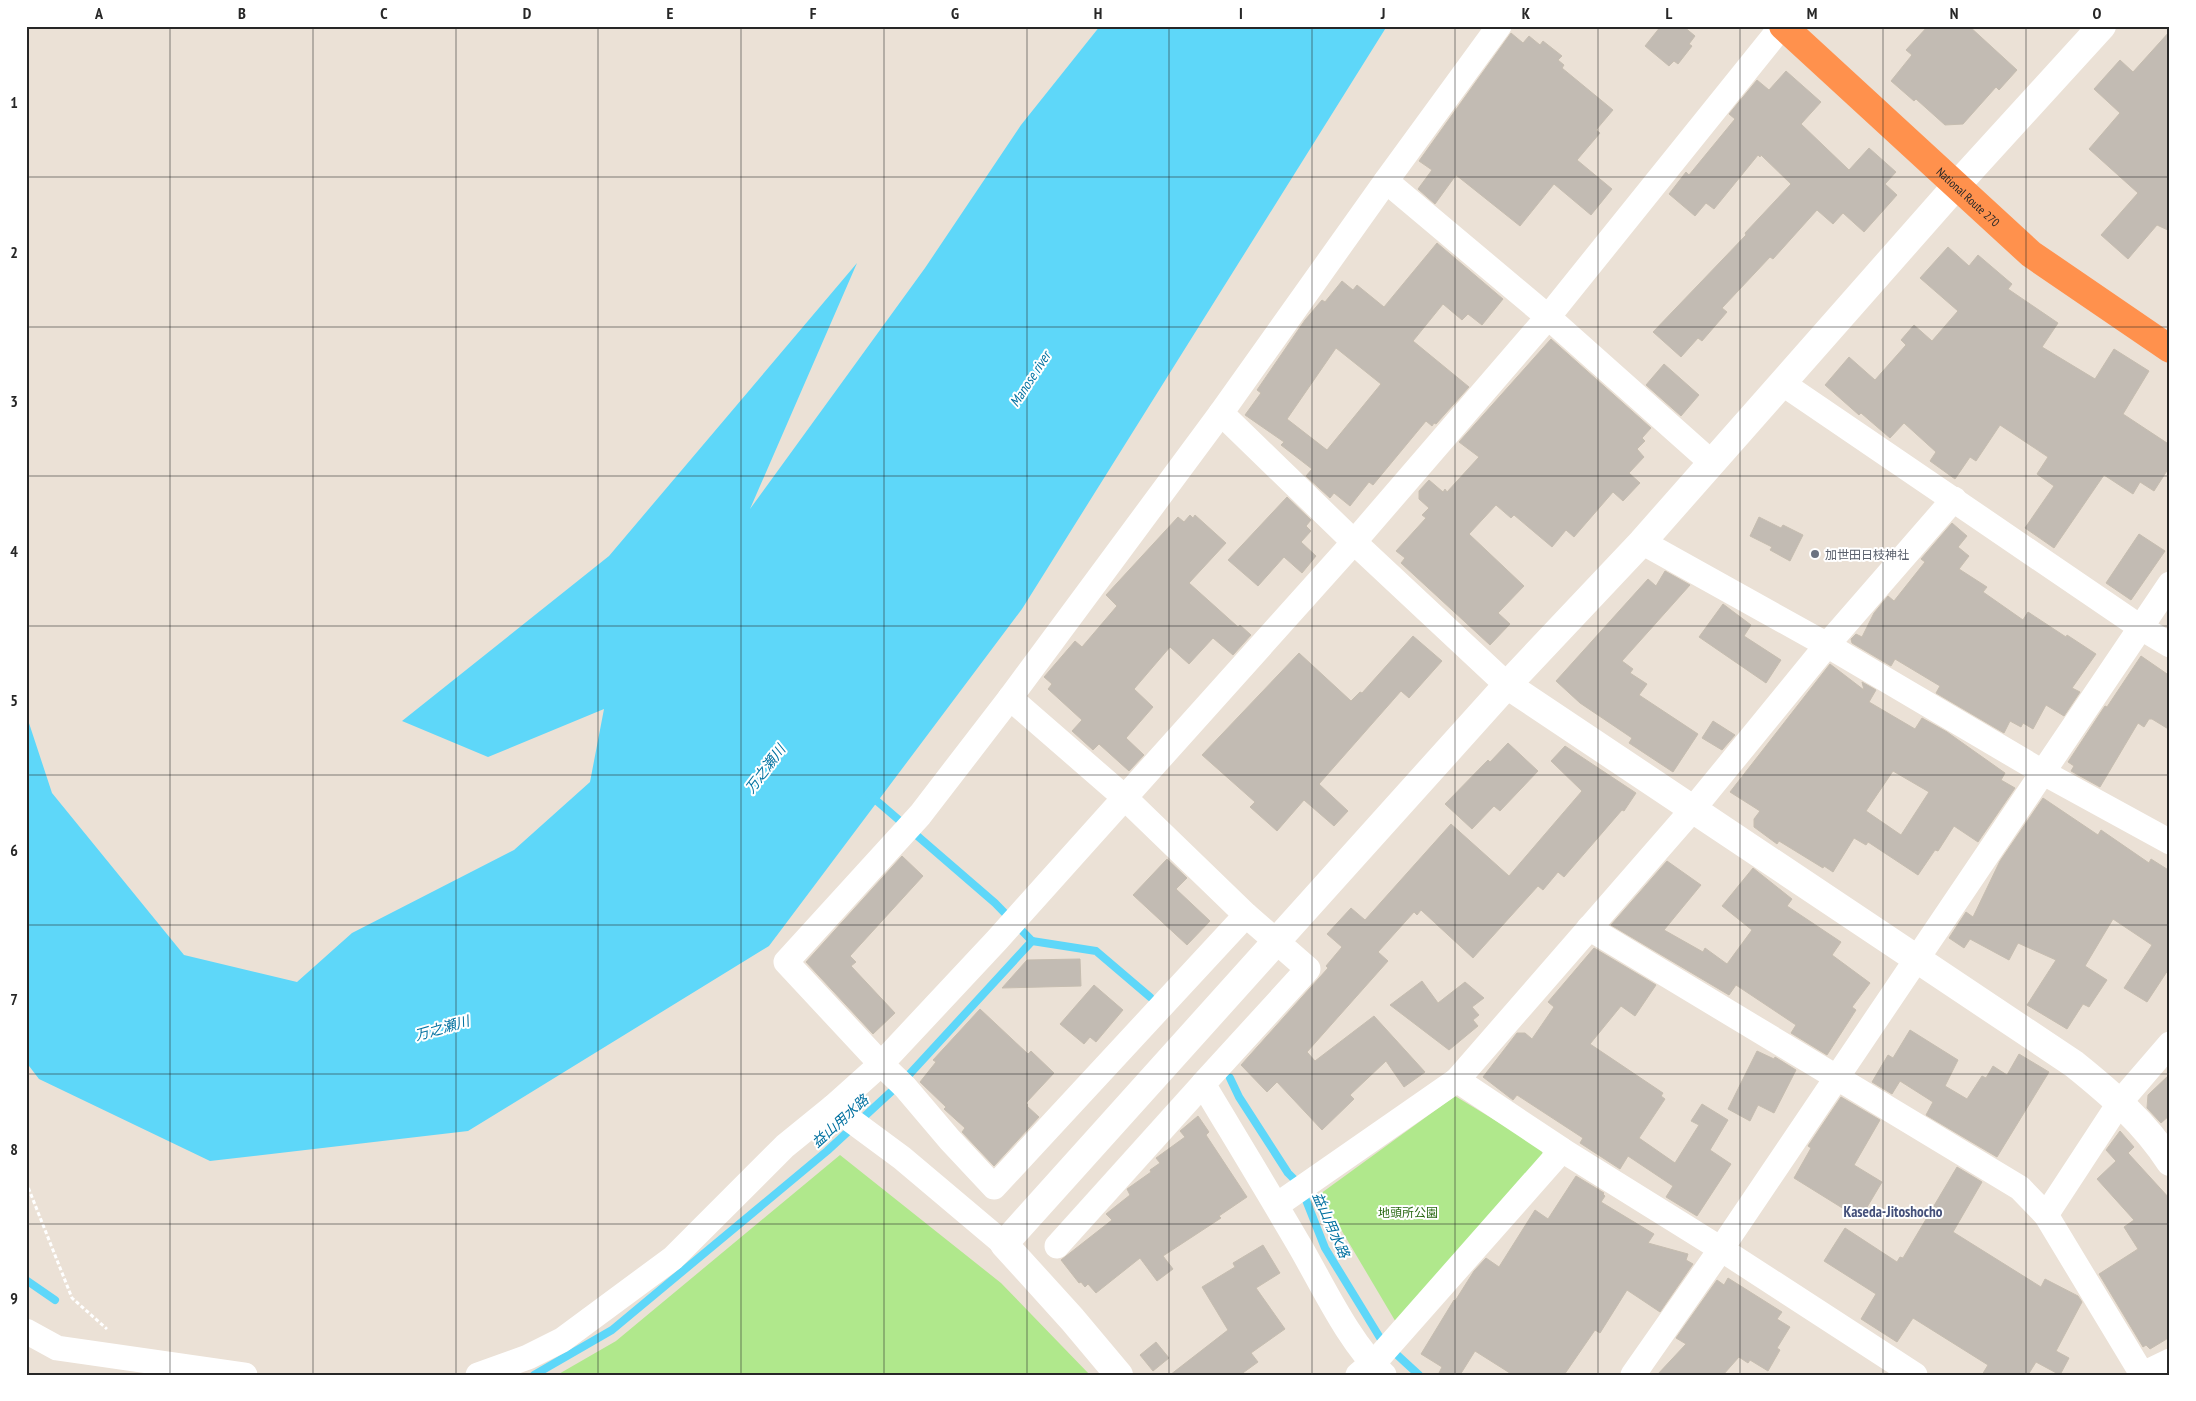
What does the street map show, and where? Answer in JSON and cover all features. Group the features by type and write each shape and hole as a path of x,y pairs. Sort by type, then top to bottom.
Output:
{"highway":[{"name":"National Route 270","path":"1783,26 2031,254 2170,349"}],"street":[{"path":"1246,915 994,1187 893,1075 786,962 920,815 1010,698 1221,413 1499,26"},
{"path":"478,1375 528,1357 562,1340 673,1258 785,1146 840,1112 893,1075 997,940 1354,542 1548,316 1783,26"},
{"path":"1004,1244 1180,1046 1507,685 1642,542 1956,186 2102,26"},
{"path":"1386,181 1548,316 1712,463"},
{"path":"1782,383 2140,627 2170,645"},
{"path":"1221,413 1354,542 1507,685 2074,1064 2120,1102 2161,1148 2170,1162"},
{"path":"1283,1200 1457,1080 1693,809 1827,644 1954,499"},
{"path":"1642,542 1827,644 2044,772 2170,842"},
{"path":"1633,1375 1721,1249 2170,584"},
{"path":"1010,698 1124,797 1246,915 1308,969 1057,1246"},
{"path":"1589,928 2020,1188 2046,1215 2142,1374 2170,1361"},
{"path":"2046,1215 2120,1102 2170,1044"},
{"path":"1457,1080 1562,1150 1721,1249 1915,1375"},
{"path":"1203,1084 1283,1200 1340,1316 1374,1367 1402,1332 1562,1150"},
{"path":"840,1112 870,1132 1004,1244 1072,1319 1119,1375"},
{"path":"26,1331 57,1348 245,1375"}],"path":[{"path":"26,1182 72,1298 141,1360"}],"green space":[{"name":"地頭所公園","path":"1455,1096 1541,1148 1544,1159 1397,1324 1320,1194"},
{"path":"840,1155 1001,1283 1090,1375 723,1375 714,1373 710,1375 557,1375 616,1341"}],"water":[{"path":"1100,26 1387,26 1022,609 769,946 468,1131 210,1161 39,1079 26,1062 26,714 52,793 184,955 297,982 352,933 514,850 590,782 604,709 488,757 402,721 609,556 857,263 750,509 925,268 1021,125"}],"building":[{"path":"1661,26 1683,26 1695,36 1689,44 1692,46 1678,64 1674,61 1669,66 1645,46"},
{"path":"1928,26 1969,26 2017,70 1999,90 1996,87 1963,124 1945,125 1916,99 1914,101 1891,81 1912,55 1906,50"},
{"path":"2170,31 2170,231 2157,225 2128,259 2101,235 2138,193 2089,149 2120,113 2094,89 2120,60 2133,72"},
{"path":"1511,33 1523,43 1529,36 1540,45 1543,41 1562,56 1558,60 1564,65 1562,68 1613,110 1596,130 1600,133 1577,160 1612,189 1591,215 1554,184 1520,226 1456,175 1435,204 1418,189 1432,170 1419,161"},
{"path":"1786,71 1821,102 1801,124 1849,170 1869,148 1896,172 1885,184 1897,195 1864,232 1843,213 1833,224 1817,210 1773,259 1770,257 1722,308 1727,312 1702,341 1698,338 1681,357 1653,332 1746,235 1745,233 1791,184 1761,155 1760,157 1758,155 1714,209 1706,203 1695,216 1669,194 1686,172 1689,175 1735,119 1729,114 1757,80 1769,90"},
{"path":"1437,243 1503,299 1482,325 1468,314 1462,320 1443,304 1413,341 1469,387 1436,424 1434,423 1432,426 1426,421 1373,485 1369,482 1350,506 1334,493 1330,498 1306,476 1312,469 1281,445 1284,442 1245,415 1261,393 1257,390 1305,320 1322,300 1325,302 1342,281 1353,290 1357,285 1384,307","holes":["1336,348 1381,384 1327,450 1287,419"]},
{"path":"1948,247 1969,266 1978,255 2012,284 2008,289 2058,323 2042,347 2095,379 2114,349 2149,371 2123,414 2170,445 2170,466 2154,491 2140,482 2133,494 2104,475 2054,548 2025,528 2054,486 2037,474 2048,457 2000,425 1976,461 1970,457 1955,479 1930,461 1936,452 1904,423 1890,438 1861,413 1859,415 1825,385 1849,357 1875,380 1906,345 1901,340 1914,325 1932,341 1958,311 1920,278"},
{"path":"1551,339 1651,428 1642,438 1645,441 1637,449 1644,457 1629,473 1640,483 1623,501 1613,492 1574,537 1566,530 1552,547 1514,515 1511,518 1496,505 1469,534 1524,586 1498,613 1510,624 1490,645 1401,563 1405,558 1396,551 1426,518 1422,515 1429,508 1419,499 1419,491 1429,480 1443,492 1445,489 1447,492 1479,457 1459,442"},
{"path":"1664,364 1699,395 1681,416 1646,385"},
{"path":"1287,497 1311,520 1306,526 1311,531 1301,542 1316,556 1302,573 1284,557 1258,586 1228,560"},
{"path":"1190,515 1193,518 1195,515 1226,543 1189,583 1238,627 1240,625 1251,635 1233,655 1213,638 1189,664 1170,647 1134,689 1153,707 1126,738 1144,755 1129,771 1099,744 1093,750 1072,731 1082,720 1048,689 1052,684 1044,677 1075,641 1082,647 1117,606 1106,595 1178,517 1184,522"},
{"path":"1759,517 1781,528 1783,525 1803,535 1790,561 1770,550 1772,547 1750,536"},
{"path":"1952,523 1967,536 1958,547 1969,556 1959,569 1987,587 1983,592 2023,620 2028,612 2096,654 2072,688 2080,692 2064,716 2046,705 2033,729 2023,723 2021,727 2010,721 2004,733 1936,693 1940,686 1895,659 1891,666 1852,643 1851,639 1856,634 1862,637 1874,613 1888,596 1894,601 1925,562 1921,559"},
{"path":"2139,534 2165,551 2131,600 2106,583"},
{"path":"1665,571 1690,585 1622,661 1633,669 1630,673 1647,684 1639,695 1698,734 1673,772 1629,743 1632,738 1580,703 1556,681 1648,579 1656,586"},
{"path":"1723,604 1751,625 1744,636 1781,660 1766,683 1699,637"},
{"path":"1413,636 1442,661 1409,698 1401,691 1319,784 1348,811 1334,826 1304,800 1277,831 1250,807 1255,802 1202,755 1299,653 1351,701 1360,692 1362,693"},
{"path":"2141,656 2170,676 2170,730 2152,719 2149,719 2144,727 2138,723 2100,787 2071,771 2074,766 2068,762"},
{"path":"1830,664 1864,690 1862,682 1876,690 1869,702 1915,729 1922,718 1947,732 2005,773 2001,780 2015,788 1978,842 1954,826 1938,851 1935,850 1918,875 1868,842 1866,845 1854,838 1833,872 1824,866 1823,868 1779,841 1777,844 1754,827 1754,819 1760,811 1730,792","holes":["1893,771 1929,792 1901,835 1866,811"]},
{"path":"1713,721 1735,735 1722,750 1702,738"},
{"path":"1508,743 1538,771 1500,811 1494,806 1472,829 1445,804 1488,760 1490,762"},
{"path":"1565,746 1636,793 1624,811 1622,810 1564,877 1558,872 1543,890 1538,886 1473,958 1421,910 1417,915 1414,912 1378,952 1388,961 1307,1052 1315,1061 1374,1016 1425,1072 1404,1087 1386,1061 1350,1095 1354,1099 1322,1130 1277,1082 1267,1092 1241,1065 1328,968 1326,966 1342,947 1327,934 1351,908 1365,920 1451,824 1509,876 1582,791 1551,761"},
{"path":"2043,798 2098,835 2101,830 2149,863 2151,859 2170,871 2170,967 2147,1002 2124,988 2152,945 2113,919 2085,966 2107,980 2089,1007 2083,1004 2067,1029 2027,1005 2056,960 2018,943 2009,960 1970,939 1964,948 1949,938 1966,912 1973,917 2000,861"},
{"path":"902,856 923,876 850,956 856,962 851,966 895,1013 873,1034 806,962"},
{"path":"1167,859 1187,878 1176,889 1210,921 1187,945 1133,895"},
{"path":"1667,861 1701,885 1664,930 1703,952 1705,948 1727,964 1752,930 1722,906 1753,868 1792,899 1787,906 1841,942 1832,955 1870,983 1852,1007 1856,1010 1827,1055 1791,1033 1796,1025 1736,985 1729,995 1611,925"},
{"path":"1594,948 1656,985 1635,1016 1621,1006 1590,1044 1663,1093 1661,1096 1665,1099 1639,1138 1675,1163 1699,1125 1691,1121 1702,1104 1728,1120 1710,1150 1731,1164 1697,1216 1666,1197 1673,1186 1628,1156 1620,1169 1580,1143 1583,1138 1517,1095 1513,1100 1483,1077 1517,1033 1525,1033 1532,1039 1554,1007 1548,1002"},
{"path":"1080,959 1081,986 1002,988 1027,960"},
{"path":"1422,981 1438,1003 1465,982 1484,998 1472,1007 1479,1015 1473,1020 1478,1026 1449,1050 1390,1005"},
{"path":"1094,985 1123,1010 1096,1042 1090,1037 1084,1044 1060,1024"},
{"path":"980,1009 1028,1054 1031,1051 1054,1073 1026,1103 1039,1117 994,1166 962,1132 965,1128 944,1109 946,1107 920,1082 936,1062 933,1060"},
{"path":"1910,1030 1958,1060 1945,1086 1967,1099 1982,1076 1986,1078 1993,1066 2007,1075 2019,1054 2049,1072 1997,1157 1926,1115 1933,1102 1900,1081 1892,1094 1872,1082 1888,1055 1893,1058"},
{"path":"1757,1051 1774,1059 1775,1057 1796,1070 1774,1113 1758,1105 1750,1121 1728,1109"},
{"path":"2170,1074 2170,1115 2161,1123 2147,1108 2148,1095"},
{"path":"1841,1097 1880,1120 1854,1165 1882,1182 1860,1219 1794,1178 1811,1148 1808,1146"},
{"path":"1198,1116 1209,1132 1206,1135 1247,1197 1219,1216 1221,1218 1163,1256 1173,1269 1157,1281 1140,1258 1096,1293 1088,1284 1085,1287 1081,1282 1079,1283 1061,1260 1112,1220 1106,1214 1130,1195 1127,1189 1160,1163 1156,1158 1185,1137 1180,1131"},
{"path":"2120,1131 2134,1147 2128,1153 2170,1199 2170,1337 2150,1349 2146,1345 2143,1347 2099,1274 2138,1249 2124,1227 2134,1220 2097,1179 2116,1161 2106,1150"},
{"path":"1957,1167 1982,1182 1953,1232 2041,1287 2045,1279 2078,1296 2082,1302 2056,1351 2069,1358 2060,1375 2036,1362 2028,1375 1982,1375 1988,1365 1913,1318 1897,1342 1861,1319 1876,1294 1824,1261 1845,1228 1897,1262 1900,1257 1903,1258"},
{"path":"1576,1176 1604,1193 1605,1196 1601,1202 1654,1234 1648,1243 1688,1254 1686,1260 1693,1264 1660,1312 1627,1290 1600,1333 1595,1330 1564,1375 1513,1375 1475,1351 1460,1375 1438,1375 1442,1367 1421,1354 1474,1271 1486,1258 1499,1267 1535,1210 1548,1219"},
{"path":"1263,1245 1280,1273 1256,1288 1285,1329 1251,1353 1258,1362 1240,1375 1170,1375 1228,1330 1202,1287 1235,1267 1233,1263"},
{"path":"1728,1278 1782,1312 1777,1319 1790,1327 1777,1348 1780,1350 1768,1371 1750,1360 1748,1363 1739,1357 1723,1375 1657,1375 1686,1344 1676,1338 1717,1280 1724,1285"},
{"path":"1156,1342 1169,1358 1153,1371 1140,1355"}],"waterway":[{"path":"870,795 995,903 1032,941"},
{"name":"益山用水路","path":"1032,941 1096,951 1150,997"},
{"name":"益山用水路","path":"534,1375 612,1330 827,1151 906,1078 1032,941"},
{"name":"益山用水路","path":"1230,1078 1239,1097 1288,1173 1300,1185 1325,1248 1382,1341 1419,1375"},
{"name":"益山用水路","path":"26,1280 55,1300"}],"place":[{"name":"加世田日枝神社","path":"1815,554"}],"district":[{"name":"Kaseda-Jitoshocho","path":"1893,1211"}],"water label":[{"name":"Manose river","path":"1030,379"},
{"name":"万之瀬川","path":"765,769"},
{"name":"万之瀬川","path":"442,1028"}]}
